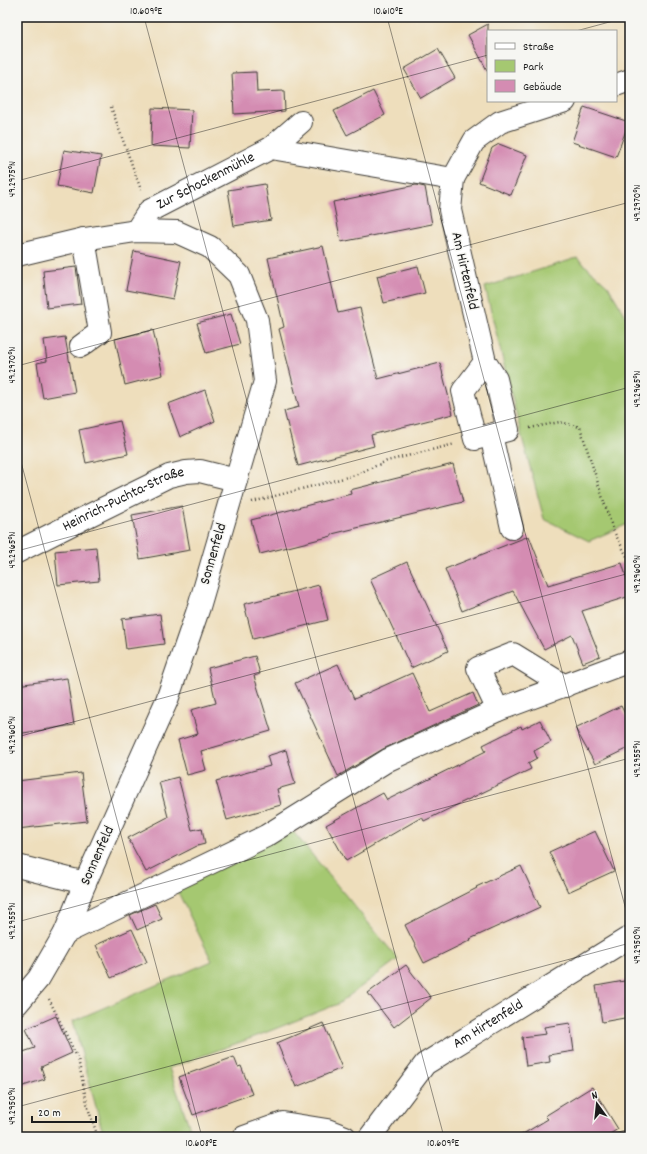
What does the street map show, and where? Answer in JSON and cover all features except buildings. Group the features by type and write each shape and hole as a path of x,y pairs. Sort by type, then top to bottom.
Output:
{"street":[{"path":"617,84 630,80"},
{"name":"Am Hirtenfeld","path":"491,435 496,379 485,362 450,210 453,179 474,141 500,122 562,102"},
{"name":"Zur Schockenmühle","path":"136,231 149,211 271,148 301,122"},
{"path":"271,148 453,179"},
{"path":"17,255 84,240 136,231"},
{"name":"Sonnenfeld","path":"17,1004 40,978 65,932 85,883 167,700 198,607 265,381 257,320 239,276 210,247 177,232 136,231"},
{"path":"81,346 100,332 84,240"},
{"path":"485,362 463,391 491,435 512,528"},
{"name":"Heinrich-Puchta-Straße","path":"17,552 169,476 186,472 200,471 236,480"},
{"path":"498,710 478,668 513,654 565,686"},
{"path":"65,932 266,836 388,760 498,710 630,661"},
{"path":"17,866 85,883"},
{"name":"Am Hirtenfeld","path":"370,1137 425,1064 630,937"},
{"path":"244,1137 283,1123 327,1130 346,1137"}],"path":[{"path":"111,107 149,211"},
{"path":"228,508 355,475 387,461 491,435 560,422 580,427 613,530 630,562"},
{"path":"40,978 78,1059 88,1108 98,1137"}],"green space":[{"path":"577,258 608,286 630,324 630,523 589,541 544,519 520,430 485,287"},
{"path":"291,829 398,959 338,1004 257,1036 169,1068 193,1137 104,1137 73,1021 212,961 176,888"}]}
